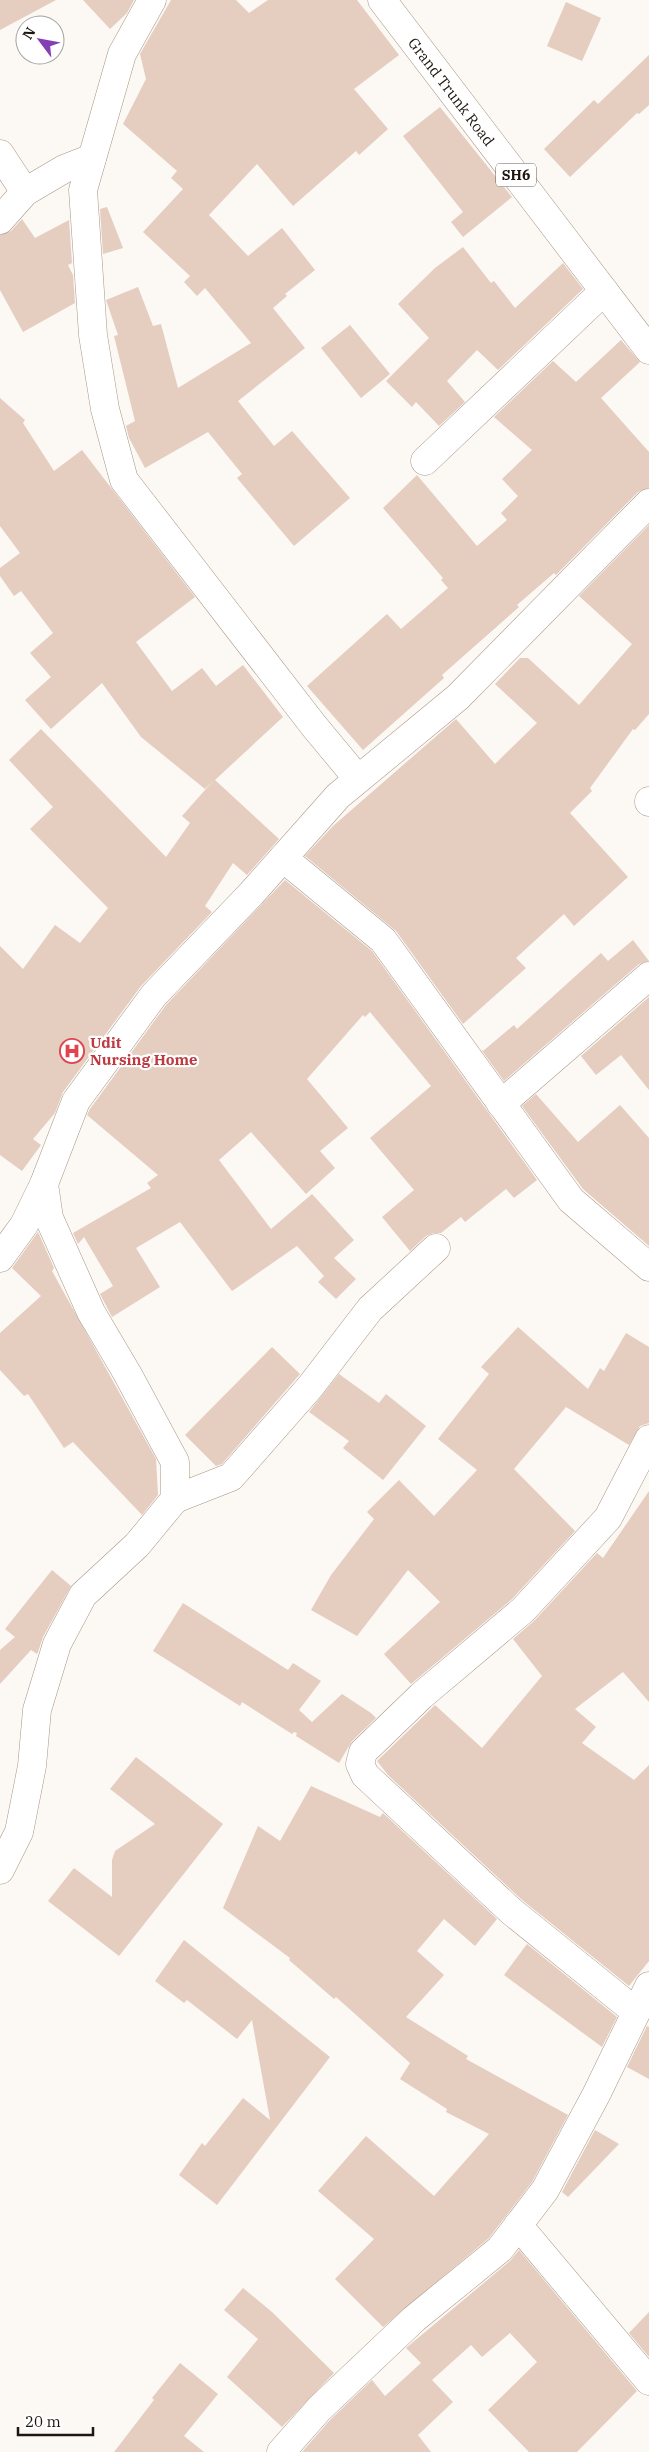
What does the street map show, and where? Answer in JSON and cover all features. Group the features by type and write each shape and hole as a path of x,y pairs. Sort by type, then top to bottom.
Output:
{"street":[{"path":"152,0 122,54 82,190 93,335 105,409 124,480 314,726 358,779"},
{"name":"Grand Trunk Road","path":"382,0 649,350"},
{"path":"0,154 25,192"},
{"path":"0,220 25,192 64,169 92,158"},
{"path":"425,461 604,291"},
{"path":"1,1255 24,1225 44,1184 76,1101 154,995 283,858 338,796 458,696 649,503"},
{"path":"283,858 382,940 571,1200 649,1267"},
{"path":"501,1104 649,976"},
{"path":"44,1184 48,1218 91,1312 127,1373 175,1462 175,1500"},
{"path":"0,1870 19,1832 32,1766 37,1710 57,1644 83,1595 137,1545 175,1500 231,1477 310,1387 370,1309 436,1248"},
{"path":"282,2452 318,2409 414,2320 500,2249 545,2190 596,2095 645,1994 511,1911 365,1775 360,1764 363,1752 421,1696 523,1610 608,1518 649,1439"},
{"path":"518,2225 649,2381"}],"building":[{"path":"0,0 56,0 28,15 15,15 15,22 0,30"},
{"path":"83,0 134,0 127,13 110,29"},
{"path":"171,0 236,0 249,13 268,0 357,0 399,55 354,89 388,129 359,155 356,151 293,206 257,164 209,215 248,256 282,228 315,270 285,294 287,296 273,308 305,348 238,401 274,446 292,431 350,498 294,546 237,478 242,474 208,432 145,468 129,438 126,426 135,421 114,336 118,335 106,300 138,287 153,326 161,324 178,388 251,343 205,288 197,296 184,282 190,276 143,232 183,189 171,178 177,171 123,124 146,79 140,54"},
{"path":"566,2 601,18 582,61 547,46"},
{"path":"649,55 649,105 639,114 637,113 570,177 544,149 594,100 598,104"},
{"path":"440,107 512,197 463,237 451,222 463,212 403,136"},
{"path":"107,207 123,248 103,254 100,209"},
{"path":"22,219 35,238 69,220 72,263 68,265 73,275 75,303 23,332 0,290 0,235 11,231"},
{"path":"463,247 491,283 494,281 515,308 563,263 583,289 498,370 477,350 447,381 465,402 439,426 416,402 412,407 386,381 429,338 398,304 435,268"},
{"path":"350,325 390,374 361,398 321,348"},
{"path":"621,340 640,362 601,398 649,452 649,488 638,492 556,575 554,573 517,605 519,607 442,675 444,678 363,750 307,686 387,614 401,629 448,588 441,580 443,578 383,508 417,475 477,546 507,520 501,513 518,496 502,479 532,450 494,417 553,361 576,382"},
{"path":"0,398 25,420 23,423 54,471 82,450 195,597 136,642 172,691 202,668 216,686 243,665 283,717 215,780 279,839 247,875 233,863 205,906 212,912 141,986 63,1092 55,1113 33,1139 41,1145 22,1171 0,1155 0,946 23,969 55,925 80,943 108,908 30,829 53,807 9,760 41,729 166,857 190,823 182,816 213,781 205,789 141,737 102,683 51,729 25,700 51,677 30,653 53,633 21,591 14,596 0,576 0,568 20,553 0,526"},
{"path":"649,525 649,714 635,730 633,729 590,788 592,791 570,813 628,877 574,926 564,914 516,958 526,968 463,1024 396,931 305,856 333,826 456,719 495,764 537,723 495,684 520,658 528,658 579,705 632,644 579,596"},
{"path":"285,880 372,951 537,1180 514,1198 506,1189 465,1222 461,1217 441,1233 433,1233 426,1236 410,1251 382,1217 414,1190 370,1138 431,1086 370,1012 365,1017 363,1015 307,1079 348,1128 320,1151 335,1168 306,1194 251,1132 219,1160 271,1229 312,1194 354,1240 334,1258 356,1279 336,1299 318,1282 324,1276 297,1246 232,1291 180,1222 136,1248 160,1287 112,1317 100,1294 113,1286 84,1237 78,1244 73,1233 151,1188 147,1183 158,1175 87,1115 166,1005"},
{"path":"633,940 649,961 639,964 504,1081 480,1048 483,1051 514,1025 517,1029 601,953 608,961"},
{"path":"649,997 649,1090 621,1055 596,1075 581,1056"},
{"path":"536,1094 578,1142 620,1105 649,1138 649,1246 583,1189 522,1106"},
{"path":"38,1232 54,1268 52,1271 156,1459 158,1495 142,1515 73,1442 64,1448 28,1394 24,1396 0,1370 0,1333 41,1296 12,1268"},
{"path":"518,1327 588,1389 600,1368 604,1371 626,1333 649,1347 649,1423 640,1426 629,1445 566,1407 514,1469 575,1531 512,1599 411,1684 384,1654 440,1602 408,1570 357,1636 311,1610 331,1575 374,1519 367,1512 399,1480 434,1516 477,1470 438,1439 489,1374 481,1367"},
{"path":"272,1347 300,1374 222,1464 216,1466 185,1435"},
{"path":"339,1374 379,1403 386,1394 426,1426 383,1480 343,1448 349,1441 309,1412"},
{"path":"649,1491 649,1702 623,1672 575,1709 596,1727 582,1743 634,1780 649,1765 649,1961 629,1986 521,1899 388,1775 377,1761 435,1705 482,1748 542,1676 513,1639 534,1621 597,1553 603,1558"},
{"path":"52,1570 71,1586 43,1637 37,1654 31,1650 0,1684 0,1650 15,1637 5,1629"},
{"path":"183,1603 288,1670 293,1663 321,1681 299,1710 312,1722 342,1694 376,1718 352,1741 339,1763 296,1736 297,1733 294,1732 292,1734 242,1702 240,1706 153,1651"},
{"path":"136,1757 223,1824 119,1956 48,1901 74,1868 112,1897 112,1860 115,1851 155,1824 110,1789"},
{"path":"311,1786 380,1817 383,1813 497,1919 475,1946 444,1919 417,1951 444,1975 406,2017 468,2056 466,2059 568,2115 532,2182 489,2238 383,2327 335,2279 374,2239 318,2191 366,2136 434,2196 489,2134 446,2112 447,2109 400,2079 410,2063 336,1997 334,1999 289,1960 290,1958 223,1908 258,1826 280,1841"},
{"path":"184,1940 330,2057 217,2205 179,2175 202,2143 205,2146 243,2098 270,2120 252,2020 237,2039 187,2000 184,2003 155,1981"},
{"path":"527,1944 617,2017 602,2047 504,1975"},
{"path":"647,2026 649,2027 649,2079 627,2067"},
{"path":"595,2130 619,2144 568,2197 562,2192"},
{"path":"519,2250 637,2391 577,2452 529,2452 488,2410 537,2362 510,2333 482,2357 471,2345 432,2380 453,2402 418,2435 431,2452 302,2452 330,2420 372,2380 385,2396 421,2363 406,2348 510,2261"},
{"path":"243,2288 272,2312 334,2373 282,2427 227,2377 258,2339 224,2310"},
{"path":"649,2312 649,2357 629,2333"},
{"path":"180,2363 218,2394 184,2436 204,2452 114,2452 154,2400 152,2398"}],"place":[{"name":"Udit Nursing Home","path":"72,1051"}]}
